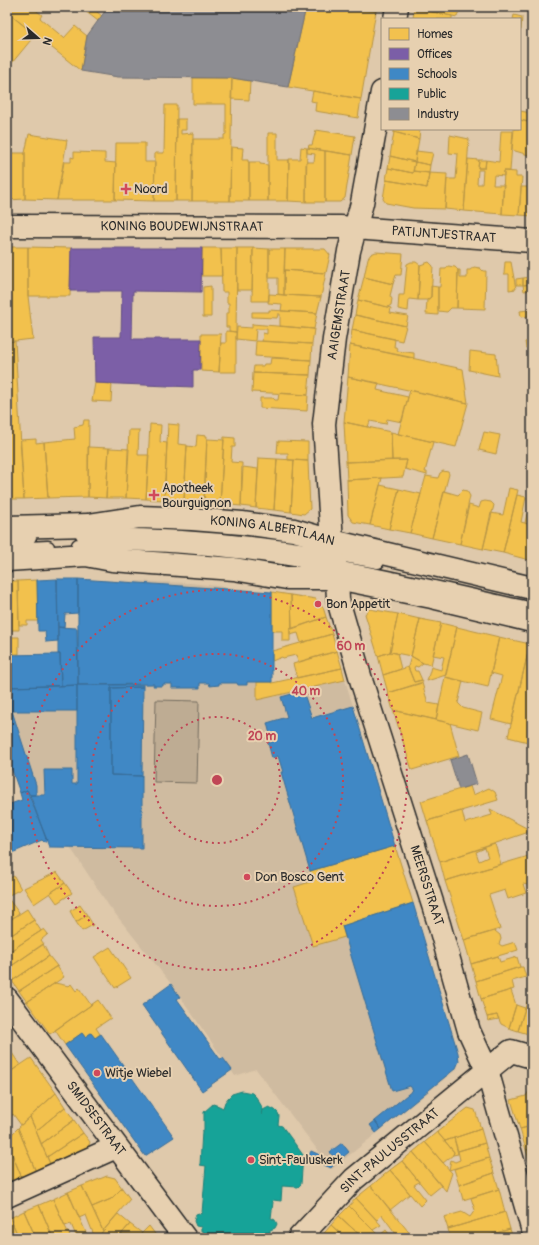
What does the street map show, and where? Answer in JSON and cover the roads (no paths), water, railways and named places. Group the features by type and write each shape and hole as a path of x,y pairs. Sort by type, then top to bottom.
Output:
{"street":[{"path":"395,18 397,7"},
{"name":"AAIGEMSTRAAT","path":"334,560 324,424 334,338 349,251 362,203 381,98"},
{"name":"KONING BOUDEWIJNSTRAAT","path":"7,226 356,228"},
{"name":"PATIJNTJESTRAAT","path":"356,228 532,241"},
{"name":"KONING ALBERTLAAN","path":"7,527 88,525 140,518 192,519 242,523 294,530 334,560 432,597 532,621"},
{"name":"KONING ALBERTLAAN","path":"7,560 86,554 112,560 234,569 287,578 334,560 532,588"},
{"name":"MEERSSTRAAT","path":"334,560 338,600 362,683 439,924 469,1031 487,1070 532,1228"},
{"name":"SMIDSESTRAAT","path":"7,999 185,1238"},
{"name":"SINT-PAULUSSTRAAT","path":"299,1238 354,1179 511,1051 532,1057"},
{"path":"7,1196 116,1147"}],"lane":[{"path":"7,538 83,535 176,536 269,544 430,586 532,609"},
{"path":"7,549 82,545 174,547 267,556 334,560 433,573 532,598"}],"place":[{"name":"Noord","path":"126,189"},
{"name":"Apotheek Bourguignon","path":"154,495"},
{"name":"Bon Appetit","path":"318,604"},
{"name":"Don Bosco Gent","path":"247,877"},
{"name":"Witje Wiebel","path":"97,1073"},
{"name":"Sint-Pauluskerk","path":"251,1160"}]}
